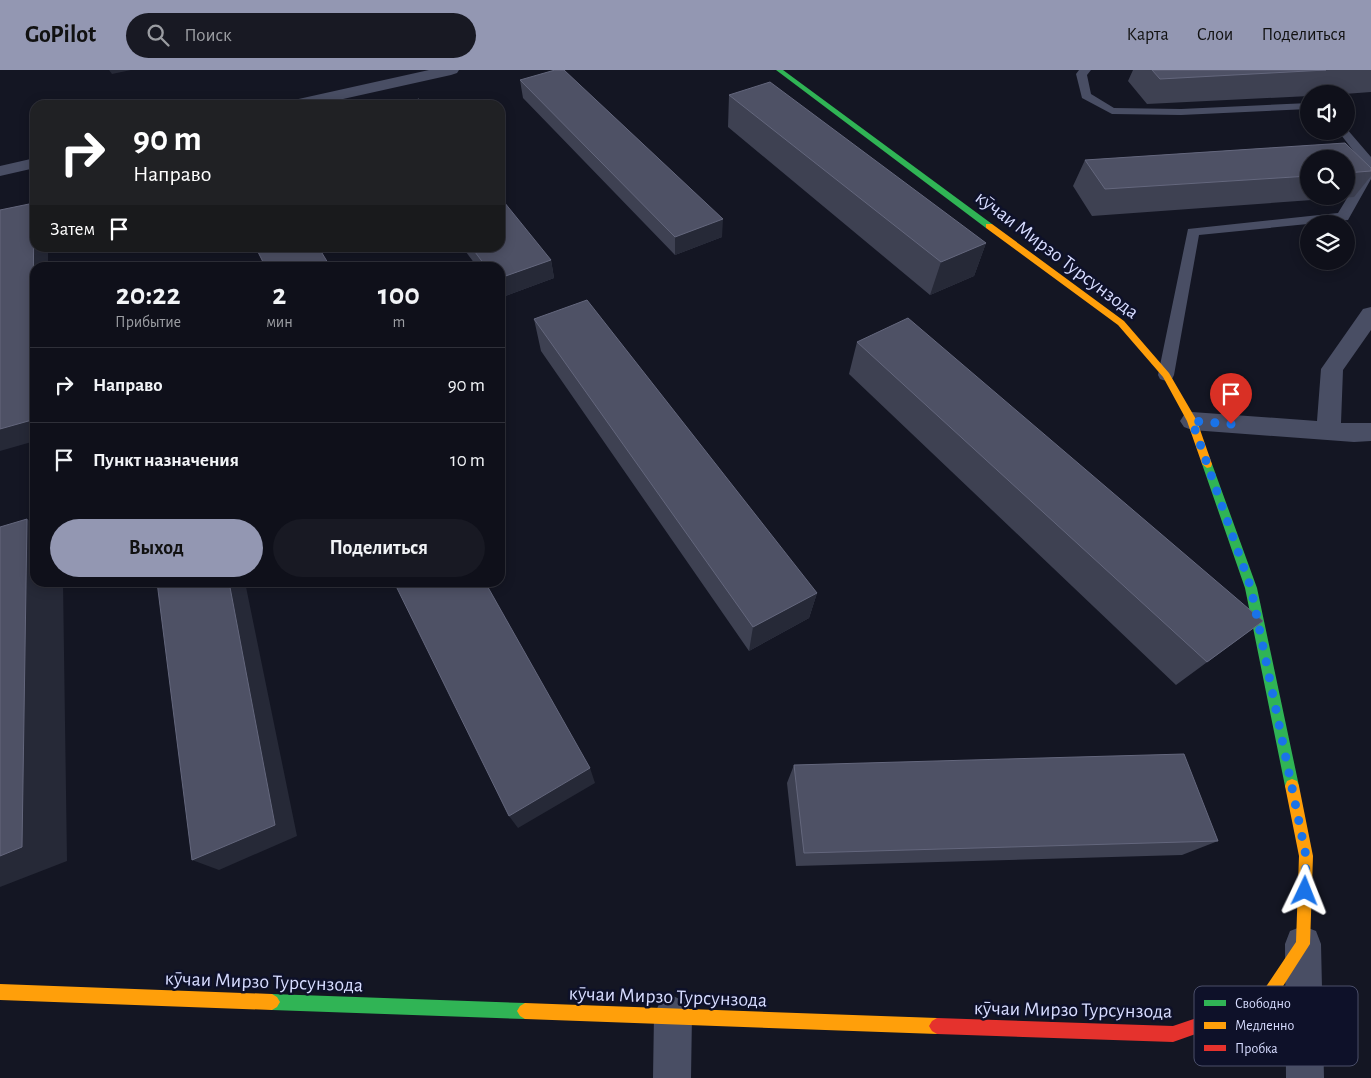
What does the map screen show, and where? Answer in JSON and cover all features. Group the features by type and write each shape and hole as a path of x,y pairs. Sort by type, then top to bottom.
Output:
{"street":[{"path":"316,100 450,70"},
{"name":"кӯчаи Мирзо Турсунзода","path":"781,72 1122,323 1166,375 1192,421 1251,588 1306,856 1302,944 1275,986"},
{"path":"0,171 30,164"},
{"path":"1329,431 1332,370 1371,314"},
{"path":"1192,421 1329,431 1371,432"},
{"path":"1302,944 1303,986"},
{"name":"кӯчаи Мирзо Турсунзода","path":"0,992 1173,1034 1194,1027"},
{"path":"672,1078 673,1015"}],"lane":[{"path":"1086,70 1081,74 1086,96 1112,111 1181,112 1300,106"},
{"path":"1166,375 1193,232 1343,217 1371,167 1351,140"}],"building":[{"path":"555,70 564,70 723,219 675,237 520,80"},
{"path":"1152,70 1326,70 1160,79"},
{"path":"770,82 986,243 941,262 729,95"},
{"path":"1345,143 1352,150 1300,150 1300,177 1105,189 1085,160"},
{"path":"1355,153 1371,168 1371,171 1355,172"},
{"path":"505,203 551,260 505,276 505,262 482,262 475,252 505,252"},
{"path":"30,204 30,252 34,252 33,262 30,262 30,421 0,429 0,210"},
{"path":"258,252 321,252 327,262 263,262"},
{"path":"587,300 817,593 753,627 534,319"},
{"path":"908,318 1263,621 1207,662 857,342"},
{"path":"27,519 22,847 0,856 0,527"},
{"path":"158,587 230,587 275,825 192,860"},
{"path":"396,587 488,587 590,768 509,816"},
{"path":"1184,754 1218,841 804,853 794,765"}],"traffic: fast":[{"path":"779,70 989,226"},
{"path":"1207,464 1251,588 1292,786"},
{"path":"272,1002 525,1011"}],"traffic: slow":[{"path":"989,226 1121,323 1166,375 1192,421 1207,464"},
{"path":"1275,986 1303,944 1306,856 1292,786"},
{"path":"0,992 272,1002"},
{"path":"525,1011 937,1026"}],"traffic: jam":[{"path":"937,1026 1173,1034 1194,1027"}],"route":[{"path":"1231,424 1192,421 1251,588 1306,856 1305,891"}]}
